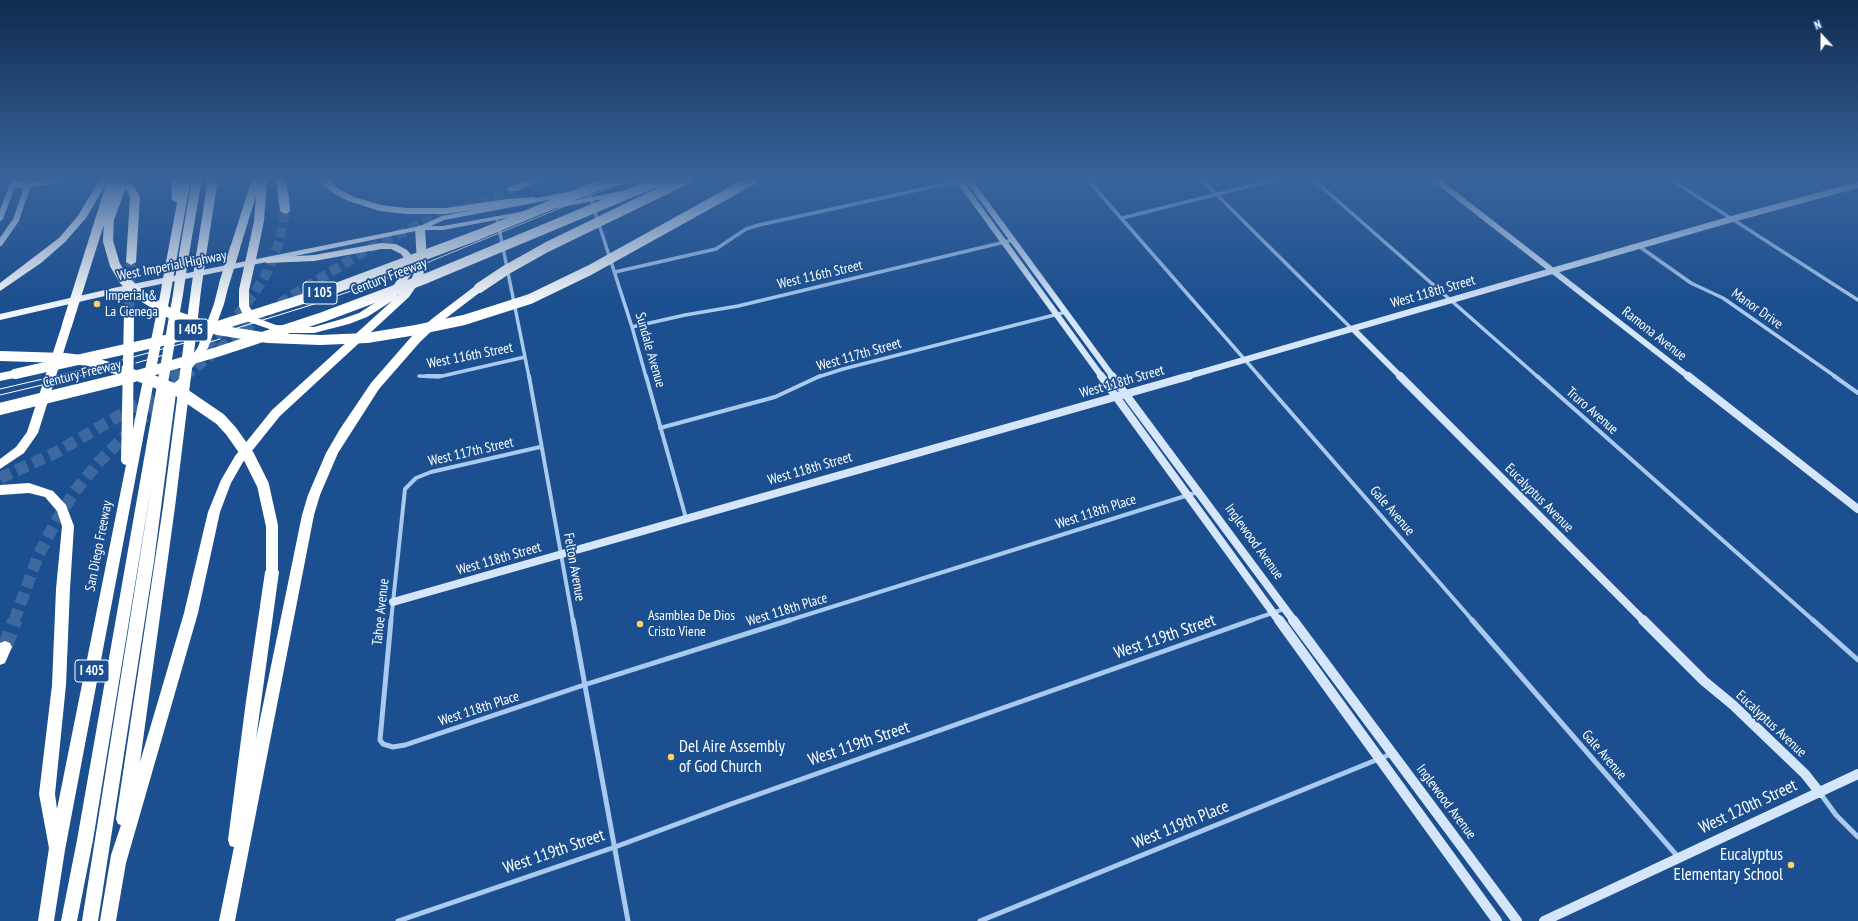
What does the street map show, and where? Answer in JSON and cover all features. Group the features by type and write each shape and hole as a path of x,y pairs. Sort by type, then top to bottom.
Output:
{"highway":[{"path":"0,288 37,261 62,240 78,222"},
{"path":"0,465 20,450 32,434 99,222"},
{"path":"109,222 108,241 115,265 133,289 153,305 198,324 253,337 303,340 367,338 464,320 530,299 590,270 677,222"},
{"path":"131,262 133,222"},
{"name":"San Diego Freeway","path":"46,921 56,850 126,492 171,295 171,262 178,222"},
{"path":"69,921 85,840 171,295 183,260 190,222"},
{"name":"I 405","path":"108,921 118,862 169,507 196,290 206,222"},
{"path":"90,921 148,561 171,392 203,348 219,304 242,222"},
{"path":"259,222 244,290 244,306 248,315 253,320 275,328 314,330 363,315 391,297 400,286 407,273 409,258 404,252 393,246 381,246 314,258 267,260"},
{"name":"Century Freeway","path":"0,376 15,374 166,340 218,326 331,290 508,222"},
{"name":"Century Freeway","path":"0,409 122,380 253,341 378,298 561,222"},
{"path":"227,921 308,515 314,495 332,453 358,409 375,386 416,339 468,296 513,266 547,247 599,222"},
{"path":"118,862 191,613 214,512 225,483 239,459 276,413 405,295 417,278 422,262 420,228"},
{"path":"126,492 129,312"},
{"path":"0,356 65,358 89,361 125,370 179,391 220,419 231,431 245,450 263,485 272,526 272,572 253,701 227,921"},
{"path":"0,415 122,380"},
{"path":"0,490 29,488 49,494 62,508 66,516 68,526 63,589 59,685 47,794 56,850"}],"main road":[{"name":"West Imperial Highway","path":"420,228 433,222"},
{"name":"West Imperial Highway","path":"0,317 118,290 420,228 443,228 476,222"}],"street":[{"path":"0,243 15,222"},
{"name":"Felton Avenue","path":"498,222 525,357 540,447 628,921"},
{"name":"Sundale Avenue","path":"598,222 632,327 686,518"},
{"path":"615,272 716,249 746,229 768,222"},
{"name":"Inglewood Avenue","path":"990,222 1497,921"},
{"name":"Inglewood Avenue","path":"1000,222 1391,754 1517,921"},
{"name":"Gale Avenue","path":"1126,222 1679,858"},
{"name":"Eucalyptus Avenue","path":"1244,222 1675,653 1704,681 1734,705 1805,774 1836,815 1858,837"},
{"name":"Truro Avenue","path":"1362,222 1858,660"},
{"name":"Ramona Avenue","path":"1490,222 1858,509"},
{"name":"West 118th Street","path":"393,602 1247,360 1722,222"},
{"path":"1737,222 1858,300"},
{"name":"West 116th Street","path":"632,327 685,314 738,306 1013,240"},
{"name":"Manor Drive","path":"1640,247 1691,284 1723,298 1858,393"},
{"name":"West 117th Street","path":"660,428 775,397 823,375 842,369 1066,312"},
{"name":"West 116th Street","path":"419,376 438,377 525,357"},
{"name":"West 117th Street","path":"409,483 431,472 540,447"},
{"name":"Tahoe Avenue","path":"383,744 380,740 380,731 402,497 404,489 409,483"},
{"name":"West 118th Place","path":"383,744 393,747 405,744 584,685 1198,492"},
{"name":"West 119th Street","path":"398,921 615,847 1284,609"},
{"name":"West 119th Place","path":"980,921 1391,754"},
{"name":"West 120th Street","path":"1544,921 1858,774"}],"tunnel":[{"path":"172,377 201,353 239,313 254,294 268,271 280,240 283,222"},
{"path":"185,377 217,350 283,301 365,251 426,222"},
{"path":"129,312 131,262"},
{"path":"0,478 55,453 122,414 152,394 173,376"},
{"path":"180,382 185,377"},
{"path":"14,621 38,556 56,521 75,491 98,463 164,397"},
{"path":"5,647 15,620"}],"tram line":[{"path":"237,328 311,305 402,273 526,222"},
{"path":"122,360 210,336"},
{"path":"203,344 220,339"},
{"path":"136,363 171,353"},
{"path":"0,389 90,368"},
{"path":"0,395 105,370"}],"place":[{"name":"Imperial & La Cienega","path":"97,304"},
{"name":"Asamblea De Dios Cristo Viene","path":"640,624"},
{"name":"Del Aire Assembly of God Church","path":"671,757"},
{"name":"Eucalyptus Elementary School","path":"1791,865"}]}
